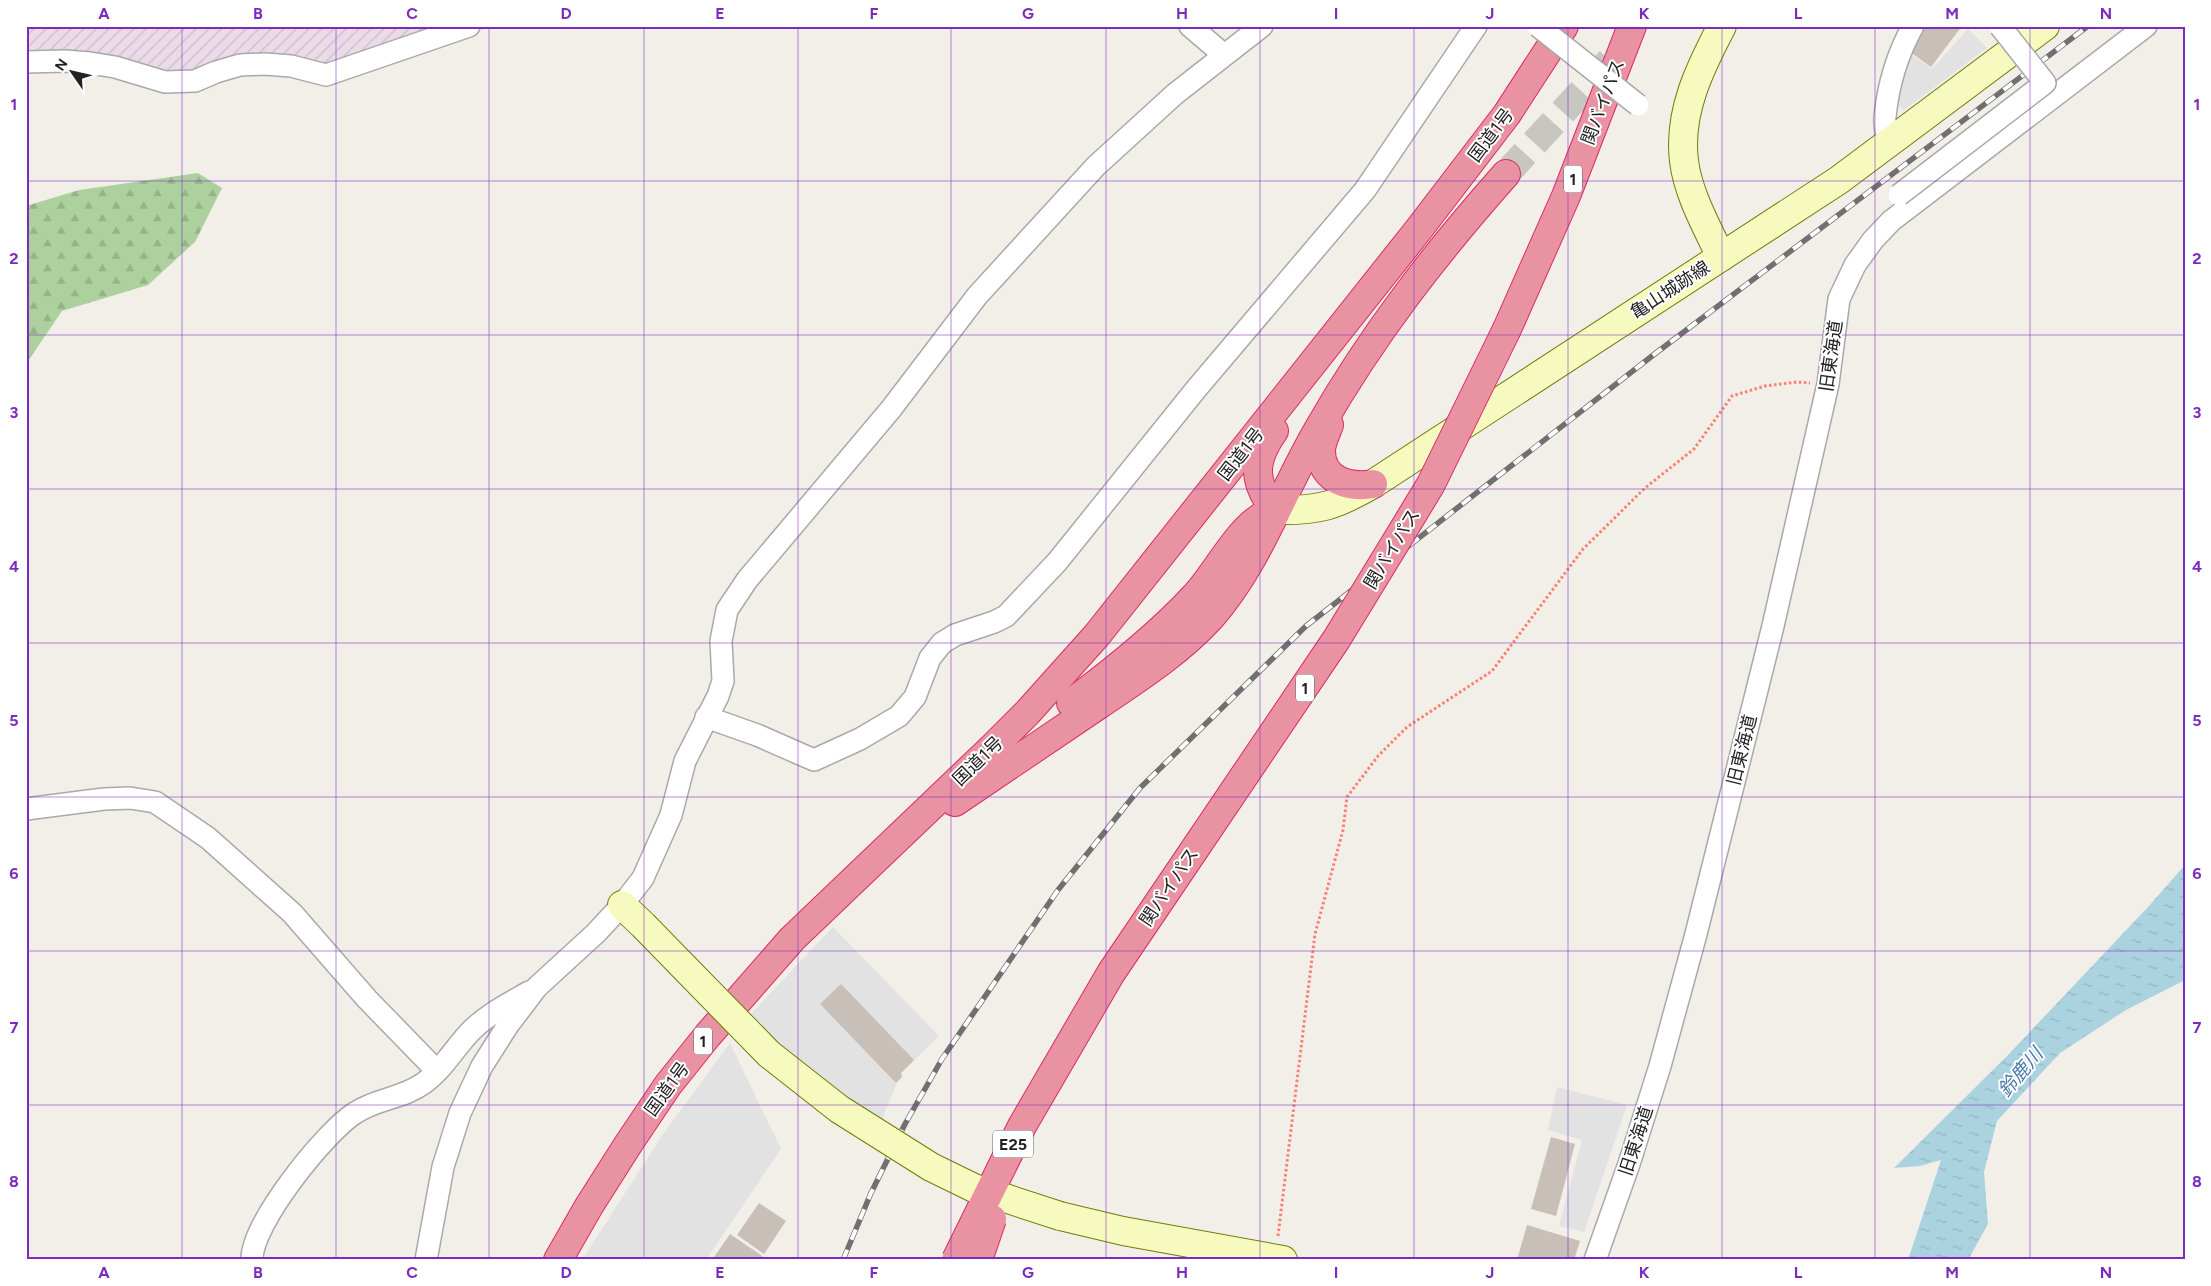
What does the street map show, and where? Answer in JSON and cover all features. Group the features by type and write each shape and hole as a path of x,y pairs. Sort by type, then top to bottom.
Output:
{"highway":[{"name":"国道1号","path":"558,1260 589,1206 629,1143 668,1085 696,1049 792,939 885,853 1028,712 1097,635 1419,230 1507,114 1564,26"},
{"name":"関バイパス","path":"1076,1031 1111,973 1158,902 1299,697 1372,583 1431,484 1507,330 1566,196 1632,26"},
{"name":"国道1号","path":"885,853 944,810 1149,671 1190,638 1212,616 1255,551 1275,510 1335,401 1395,309 1442,247 1506,174"},
{"path":"945,794 1002,754 1128,658 1196,595 1253,522 1275,510 1262,489 1258,462 1259,454 1419,230"},
{"path":"1373,484 1350,486 1339,481 1329,473 1323,463 1321,450 1331,420 1395,309"},
{"name":"E25","path":"956,1260 1022,1126 1076,1031"},
{"name":"E25","path":"978,1260 1006,1180 1076,1031"}],"street":[{"path":"26,62 65,60 90,63 116,68 165,82 195,81 240,65 291,66 326,75 469,26"},
{"path":"1190,26 1224,55"},
{"path":"426,1260 443,1167 460,1113 478,1073 493,1047 537,987 596,933 644,878 671,814 685,761 718,696 723,681 721,642 727,610 747,580 891,409 977,296 1096,166 1175,94 1262,26"},
{"path":"706,717 757,734 814,760 860,739 899,716 915,697 930,658 942,643 955,635 1006,616 1057,562 1197,388 1365,190 1476,26"},
{"path":"1538,26 1638,105"},
{"path":"1721,257 1694,197 1684,161 1684,122 1694,85 1722,26"},
{"path":"1888,144 1885,118 1891,84 1903,44 1913,26"},
{"path":"1873,240 1887,210 1899,195 2045,83 2000,26"},
{"name":"亀山城跡線","path":"1275,510 1305,511 1326,508 1347,500 1373,484 1839,180 2045,26"},
{"path":"1873,240 1891,220 2146,26"},
{"name":"旧東海道","path":"1595,1260 1629,1164 1660,1066 1696,934 1773,626 1828,384 1839,299 1855,265 1873,240"},
{"path":"26,809 104,799 130,798 155,802 208,838 292,913 367,999 437,1071"},
{"path":"622,905 769,1054 839,1109 931,1167 974,1188 1060,1216 1123,1231 1279,1259"},
{"path":"252,1260 257,1236 275,1203 333,1132 354,1113 373,1103 407,1094 437,1071 470,1032 491,1014 537,987"}],"path":[{"path":"1279,1259 1315,934 1343,830 1347,797 1378,756 1407,728 1492,671 1583,548 1645,488 1694,449 1732,396 1764,386 1797,382 1828,384"}],"shaded area":[{"path":"26,26 447,26 326,68 196,76 26,59"},
{"path":"1968,29 1987,48 1904,110 1893,101 1907,51 1932,69"},
{"path":"833,927 939,1036 901,1073 880,1124 746,1019"},
{"path":"730,1043 781,1149 706,1260 582,1260 661,1137"},
{"path":"1557,1087 1627,1105 1584,1232 1559,1226 1582,1140 1548,1130"}],"green space":[{"path":"198,173 222,188 195,242 148,285 62,311 28,361 26,485 26,206 79,190"}],"water":[{"name":"鈴鹿川","path":"2185,865 2185,980 2126,1010 2060,1053 1997,1121 1984,1172 1988,1224 1968,1260 1908,1260 1941,1160 1920,1166 1894,1168 2007,1056 2148,907"}],"building":[{"path":"1923,26 1962,26 1931,67 1906,49"},
{"path":"841,984 914,1060 901,1073 902,1077 896,1083 820,1004"},
{"path":"1551,1137 1575,1144 1556,1216 1531,1209"},
{"path":"759,1203 786,1221 764,1254 737,1235"},
{"path":"1527,1225 1580,1241 1574,1260 1517,1260"},
{"path":"730,1234 768,1260 712,1260"}],"tunnel":[{"path":"1506,174 1617,53"}],"railway":[{"path":"843,1260 871,1193 905,1124 942,1059 1058,890 1140,788 1306,626 1652,356 2088,26"}]}
